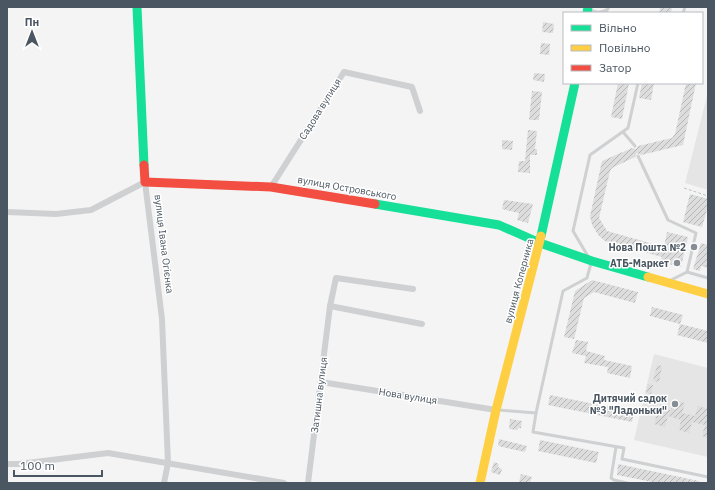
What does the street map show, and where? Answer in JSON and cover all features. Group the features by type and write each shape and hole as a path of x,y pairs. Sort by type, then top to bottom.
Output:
{"main road":[{"name":"вулиця Івана Огієнка","path":"137,7 145,182"},
{"name":"вулиця Коперника","path":"481,483 496,410 540,243 575,84"},
{"name":"вулиця Островського","path":"145,182 271,187 499,225 540,243 592,261 708,294"}],"street":[{"name":"Садова вулиця","path":"271,187 344,72 412,87 420,111"},
{"path":"7,212 56,214 91,210 145,182"},
{"name":"вулиця Івана Огієнка","path":"145,182 162,319 168,463 164,483"},
{"name":"Затишна вулиця","path":"308,483 330,306 336,278 413,289"},
{"path":"330,306 422,324"},
{"name":"Нова вулиця","path":"321,382 496,410"},
{"path":"7,464 19,464 108,453 284,483"}],"lane":[{"path":"588,9 594,12 607,10"},
{"path":"638,84 628,128 590,155 573,231 592,261 587,278 563,291 533,432 624,448 622,459 708,477"},
{"path":"623,132 635,146"},
{"path":"638,156 668,220 696,233 687,272"},
{"path":"666,282 687,272 708,278"},
{"path":"496,410 536,413"},
{"path":"616,447 611,478 627,483"}],"path":[{"path":"684,188 708,196"}],"shaded area":[{"path":"708,96 708,190 685,183"},
{"name":"Дитячий садок №3 \"Ладоньки\"","path":"654,354 708,368 708,457 634,440"}],"building":[{"path":"660,7 672,7 671,12 659,12"},
{"path":"543,22 554,24 553,33 542,32"},
{"path":"541,43 550,44 549,55 540,54"},
{"path":"534,73 545,74 544,82 533,80"},
{"path":"618,84 629,84 622,119 611,117"},
{"path":"642,84 654,84 651,100 639,98"},
{"path":"686,84 696,84 683,145 641,155 637,153 635,157 612,168 599,218 607,231 664,247 667,232 688,237 681,267 660,262 662,257 605,241 599,236 592,225 590,216 602,161 632,148 636,149 638,146 672,138 675,134"},
{"path":"532,91 542,92 539,120 529,120"},
{"path":"528,130 537,131 535,149 537,149 537,155 530,155 530,173 518,172 519,161 525,161"},
{"path":"502,140 513,141 512,150 502,149"},
{"path":"690,194 708,199 708,206 702,227 683,222"},
{"path":"504,200 533,204 528,223 517,220 519,213 502,209"},
{"path":"701,243 708,245 708,268 701,266 700,271 693,269"},
{"path":"592,280 638,292 635,303 594,292 584,298 574,339 564,337 575,291"},
{"path":"652,307 683,315 680,324 650,316"},
{"path":"680,324 708,331 708,343 677,335"},
{"path":"576,340 588,342 586,351 605,356 604,360 632,366 630,378 607,373 608,367 584,363 586,356 572,353"},
{"path":"657,365 662,366 659,382 653,381"},
{"path":"648,384 653,385 651,394 646,393"},
{"path":"550,395 634,412 632,422 548,405"},
{"path":"674,400 685,403 682,413 695,416 698,406 708,409 708,438 702,436 705,425 692,422 689,433 679,430 681,420 668,416 665,427 654,424 659,407 671,410"},
{"path":"510,419 522,421 521,428 518,428 518,430 509,429"},
{"path":"499,439 527,446 525,452 498,446"},
{"path":"540,440 599,452 596,463 538,451"},
{"path":"494,462 499,464 498,467 502,469 500,475 491,472"},
{"path":"618,464 699,481 698,483 658,483 617,475"},
{"path":"521,474 532,477 530,483 519,482"}],"traffic: fast":[{"path":"137,7 144,165"},
{"path":"587,12 588,7"},
{"path":"541,236 575,84"},
{"path":"375,204 499,225 540,243 592,261 648,277"}],"traffic: slow":[{"path":"480,483 496,410 541,236"},
{"path":"648,277 708,294"}],"traffic: jam":[{"path":"144,165 145,182 271,187 375,204"}],"place":[{"name":"Нова Пошта №2","path":"694,247"},
{"name":"АТБ-Маркет","path":"677,263"},
{"name":"Дитячий садок №3 \"Ладоньки\"","path":"675,404"}]}
